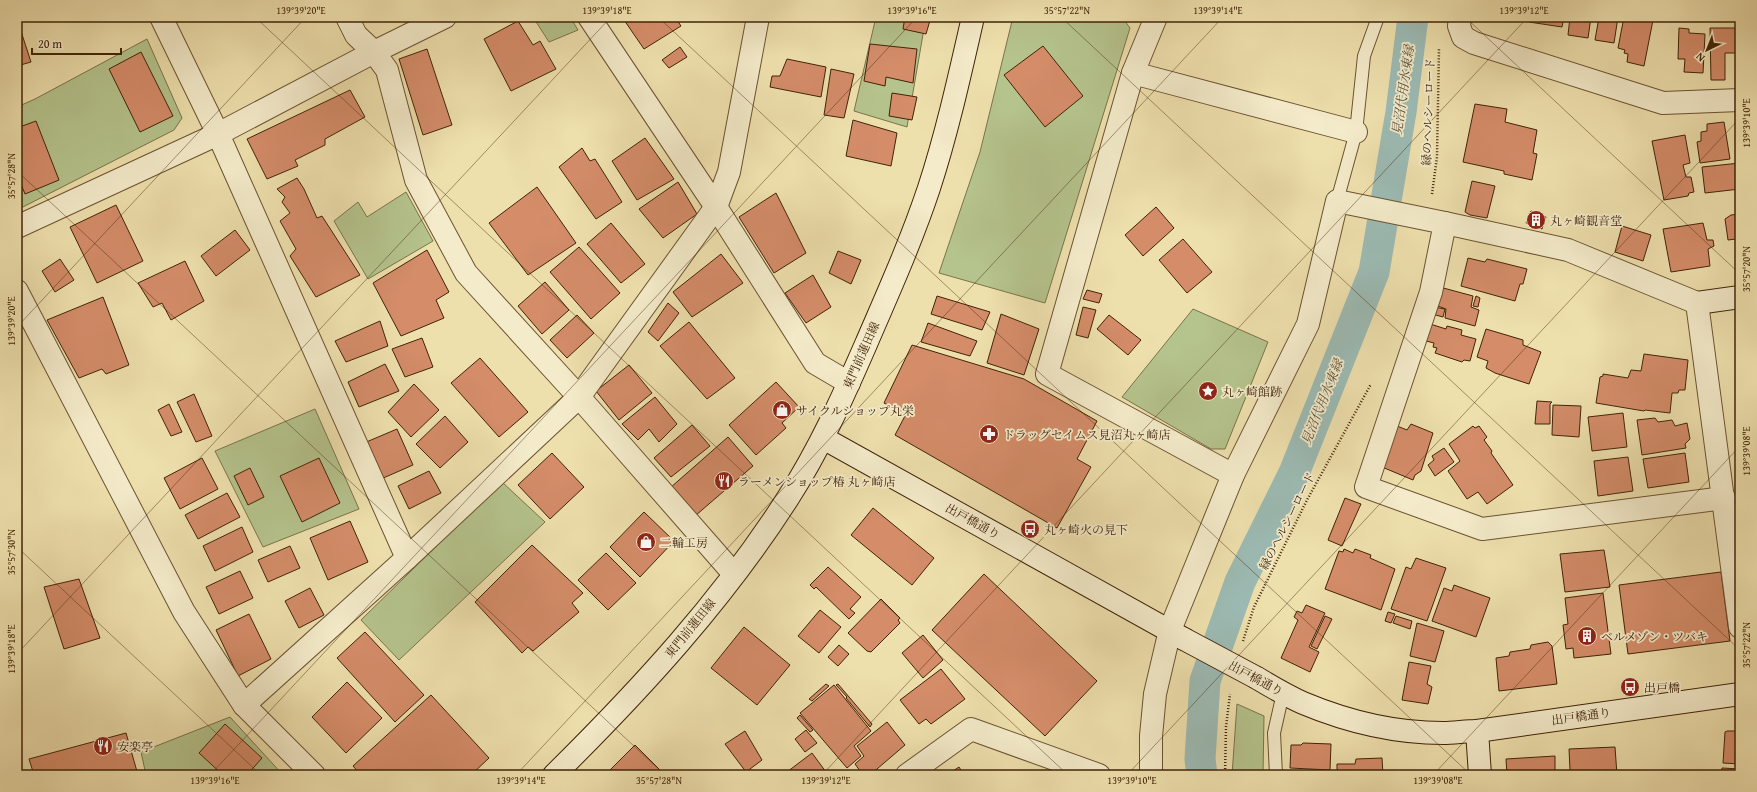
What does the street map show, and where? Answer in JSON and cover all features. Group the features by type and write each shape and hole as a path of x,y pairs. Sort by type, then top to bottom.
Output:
{"street":[{"path":"161,17 218,134 407,558"},
{"path":"348,17 356,35 374,52 387,70 416,180 466,273 579,397 734,574"},
{"path":"17,227 218,134 374,52 445,17"},
{"path":"589,17 716,207 815,363 849,383"},
{"path":"244,705 407,558 579,397 716,207 729,172 758,17"},
{"name":"東門前蓮田線","path":"554,775 618,712 674,649 734,574 788,498 822,438 849,383 892,286 929,189 953,102 973,17"},
{"path":"1156,17 1133,73 1048,374 1233,475"},
{"path":"1460,17 1459,26 1463,37 1474,43 1663,103 1740,100"},
{"path":"1133,73 1356,132"},
{"path":"1151,775 1151,736 1155,694 1233,475 1308,324 1345,203 1568,250 1697,302 1740,297"},
{"path":"1445,223 1431,292 1366,487 1482,529 1724,498"},
{"path":"17,291 184,612 244,705 314,775"},
{"path":"1697,302 1740,627"},
{"name":"出戸橋通り","path":"822,438 1283,693 1323,711 1370,724 1408,730 1443,733 1477,730 1740,694"},
{"path":"907,775 971,729 1090,774"},
{"path":"1477,730 1480,775"}],"lane":[{"path":"1345,203 1356,132 1364,56 1378,17"},
{"path":"1276,775 1274,733 1283,693"}],"path":[{"name":"緑のヘルシーロード","path":"1431,200 1437,157 1440,56 1437,41"},
{"name":"緑のヘルシーロード","path":"1242,642 1254,607 1306,500 1375,377"},
{"path":"1225,775 1226,727 1232,687"}],"green space":[{"path":"533,17 570,17 578,30 549,42"},
{"path":"876,17 926,17 907,127 854,111"},
{"path":"1013,17 1122,17 1130,28 1045,303 939,273 980,152"},
{"path":"147,39 182,118 174,130 17,210 17,107 35,99"},
{"path":"406,192 433,241 368,279 334,221 358,202 367,217"},
{"path":"1193,309 1268,342 1225,449 1211,449 1122,397"},
{"path":"315,409 359,509 263,547 215,451"},
{"path":"502,482 545,522 399,660 361,620"},
{"path":"1237,704 1264,716 1263,775 1232,775"},
{"path":"230,717 283,775 146,775 141,752"}],"building":[{"path":"622,17 675,17 681,26 644,49"},
{"path":"905,17 931,17 926,34 903,29"},
{"path":"1530,17 1564,17 1562,27 1529,22"},
{"path":"1570,17 1591,17 1588,38 1568,35"},
{"path":"1599,17 1618,17 1614,43 1595,40"},
{"path":"1624,17 1637,17 1653,20 1644,66 1627,62 1628,54 1624,53 1625,50 1618,48"},
{"path":"17,19 31,62 17,66"},
{"path":"518,21 533,45 540,41 556,69 511,91 484,39"},
{"path":"1679,28 1689,29 1689,33 1705,34 1703,73 1684,72 1685,59 1678,59"},
{"path":"1710,28 1737,28 1737,53 1725,53 1725,80 1711,80"},
{"path":"870,44 917,49 913,83 886,77 885,86 864,81"},
{"path":"1043,46 1083,96 1045,127 1004,75"},
{"path":"680,47 687,57 669,68 662,60"},
{"path":"427,49 452,125 423,135 399,59"},
{"path":"141,52 173,116 140,132 109,69"},
{"path":"787,59 826,67 821,97 770,87 772,76 780,76"},
{"path":"831,69 854,74 844,118 824,115"},
{"path":"350,90 365,117 325,139 325,145 295,160 298,166 267,179 247,139"},
{"path":"892,93 917,97 912,120 889,116"},
{"path":"1475,104 1507,109 1505,122 1537,130 1533,153 1537,154 1532,180 1504,174 1504,171 1463,162"},
{"path":"853,120 897,133 891,166 846,156"},
{"path":"36,121 59,180 25,194 17,174 17,128"},
{"path":"1724,122 1730,159 1700,163 1697,142 1701,141 1701,132 1707,131 1707,124"},
{"path":"1685,135 1690,163 1683,165 1686,177 1691,177 1694,192 1689,193 1688,196 1664,200 1652,141"},
{"path":"645,138 674,179 637,200 612,161"},
{"path":"582,148 590,161 595,159 622,202 596,219 559,167"},
{"path":"1740,163 1740,189 1705,193 1702,167"},
{"path":"297,178 304,189 317,218 322,216 360,275 316,297 290,256 296,249 280,221 290,213 282,202 285,197 277,189"},
{"path":"1472,181 1495,186 1487,218 1470,215 1465,212"},
{"path":"678,182 697,214 663,238 639,209"},
{"path":"537,187 576,243 528,275 489,223"},
{"path":"776,193 806,253 774,273 739,217"},
{"path":"116,205 143,261 97,283 70,227"},
{"path":"1156,207 1174,228 1143,256 1125,235"},
{"name":"丸ヶ崎観音堂","path":"1531,211 1546,217 1542,229 1526,223"},
{"path":"1740,214 1740,246 1738,246 1736,239 1728,240 1725,219 1731,215"},
{"path":"611,223 645,264 621,283 587,244"},
{"path":"1703,223 1707,240 1713,240 1714,246 1708,249 1710,266 1671,272 1663,229"},
{"path":"1622,226 1651,235 1643,261 1615,252"},
{"path":"235,230 250,250 216,276 201,256"},
{"path":"1183,239 1212,272 1187,293 1159,260"},
{"path":"579,247 620,293 591,319 550,272"},
{"path":"427,250 449,292 436,300 444,318 401,336 373,283"},
{"path":"838,251 861,260 851,284 829,273"},
{"path":"721,254 743,283 692,317 673,292"},
{"path":"1468,258 1485,262 1487,259 1527,269 1523,284 1520,284 1515,301 1461,286"},
{"path":"60,259 74,280 55,292 42,271"},
{"path":"185,261 204,301 171,320 162,303 153,307 138,283"},
{"path":"813,275 831,307 806,323 785,293"},
{"path":"545,282 569,310 542,334 518,306"},
{"path":"1436,286 1473,296 1471,307 1479,310 1475,326 1445,318 1446,309 1435,305"},
{"path":"1087,290 1102,294 1099,303 1083,299"},
{"path":"937,296 990,312 982,330 931,314"},
{"path":"1476,296 1480,298 1478,307 1473,306"},
{"path":"103,297 129,365 106,374 102,369 79,378 47,320"},
{"path":"668,303 679,313 658,341 648,332"},
{"path":"1083,307 1096,310 1088,338 1076,335"},
{"path":"1434,307 1445,309 1443,317 1432,314"},
{"path":"1001,314 1039,329 1024,375 987,363"},
{"path":"577,315 594,333 567,358 550,340"},
{"path":"1109,315 1141,340 1128,355 1097,329"},
{"path":"380,321 388,346 346,362 335,341"},
{"path":"689,322 735,378 707,399 660,346"},
{"path":"928,323 977,341 970,356 921,342"},
{"path":"1427,323 1446,329 1447,326 1462,330 1461,335 1476,339 1470,361 1464,360 1462,362 1435,353 1437,348 1433,347 1434,343 1422,340"},
{"path":"1486,329 1523,340 1523,345 1541,352 1529,384 1495,373 1486,368 1488,361 1477,357"},
{"path":"422,338 433,367 405,377 392,349"},
{"path":"912,345 1024,379 1097,421 1077,459 1091,467 1057,528 895,435 906,414 884,403"},
{"path":"1644,354 1688,360 1685,390 1679,390 1678,393 1672,393 1670,413 1644,411 1596,403 1600,377 1603,376 1603,374 1628,378 1631,370 1641,371"},
{"path":"480,358 528,412 499,437 451,383"},
{"path":"385,364 399,391 359,407 348,382"},
{"path":"629,365 652,393 619,420 596,391"},
{"path":"776,382 799,407 782,423 786,428 756,455 729,425"},
{"path":"414,384 439,410 411,437 388,412"},
{"path":"194,394 212,436 196,442 177,402"},
{"path":"655,397 677,424 659,442 649,429 638,440 622,424"},
{"path":"1537,401 1552,402 1550,404 1550,424 1535,424"},
{"path":"169,404 182,432 171,436 158,410"},
{"path":"1553,405 1581,406 1579,437 1552,435"},
{"path":"1623,413 1627,447 1592,451 1588,417"},
{"path":"445,416 468,442 440,468 416,444"},
{"path":"1655,418 1658,422 1672,420 1675,426 1687,423 1690,439 1685,444 1686,448 1642,455 1637,420"},
{"path":"1411,424 1433,433 1421,471 1415,475 1413,480 1382,467 1397,426 1407,430"},
{"path":"692,425 710,446 671,477 654,458"},
{"path":"1473,426 1475,428 1479,426 1487,437 1484,440 1492,451 1491,453 1513,485 1487,504 1478,492 1467,499 1448,471 1460,461 1449,444"},
{"path":"397,429 413,465 381,479 364,443"},
{"path":"728,437 753,466 695,516 670,488"},
{"path":"1444,448 1454,462 1435,476 1428,465 1434,460 1432,456"},
{"path":"552,453 584,487 550,519 518,485"},
{"path":"1685,453 1689,482 1648,488 1643,459"},
{"path":"1628,457 1633,491 1598,496 1594,461"},
{"path":"202,458 218,489 180,509 164,478"},
{"path":"319,458 340,503 302,522 280,476"},
{"path":"250,468 264,497 248,505 234,476"},
{"path":"429,471 441,493 409,509 398,486"},
{"path":"227,493 240,517 198,539 185,515"},
{"path":"1345,498 1361,504 1342,546 1328,540"},
{"path":"873,508 934,558 912,585 851,535"},
{"path":"644,512 674,541 640,577 610,547"},
{"path":"350,521 368,562 328,580 310,538"},
{"path":"242,527 253,552 215,571 203,546"},
{"path":"532,545 583,593 572,603 579,612 533,651 528,647 522,653 475,602"},
{"path":"290,546 300,568 268,582 258,560"},
{"path":"1344,549 1353,553 1355,549 1371,555 1370,558 1395,569 1381,610 1325,589 1339,551 1343,552"},
{"path":"1604,550 1610,587 1565,592 1560,554"},
{"path":"606,553 636,583 608,610 578,580"},
{"path":"1416,558 1446,568 1427,621 1391,609 1406,567 1411,569"},
{"path":"828,567 861,597 850,609 855,613 849,619 816,587 814,589 810,585"},
{"path":"240,571 253,598 219,614 206,587"},
{"path":"1721,572 1730,641 1628,654 1619,585"},
{"path":"984,574 1097,681 1045,736 932,630"},
{"path":"79,579 100,638 64,649 44,587"},
{"path":"1454,585 1490,598 1476,637 1432,621 1444,588 1452,591"},
{"path":"310,588 324,615 299,628 285,601"},
{"name":"ベルメゾン・ツバキ","path":"1603,593 1611,654 1574,658 1573,648 1566,649 1563,625 1568,624 1565,598"},
{"path":"881,599 900,618 898,620 900,623 871,652 867,651 848,633"},
{"path":"1306,605 1325,613 1309,647 1319,652 1310,672 1281,658 1298,620 1294,617 1297,611 1302,613"},
{"path":"820,610 841,627 819,653 798,636"},
{"path":"1388,612 1395,614 1391,623 1385,621"},
{"path":"249,614 271,659 238,676 216,630"},
{"path":"1325,616 1332,619 1317,649 1311,646"},
{"path":"1396,616 1412,621 1410,629 1393,623"},
{"path":"1417,623 1444,631 1435,662 1410,656"},
{"path":"744,627 790,665 757,705 711,668"},
{"path":"365,632 424,695 395,722 337,658"},
{"path":"923,635 943,660 923,678 902,653"},
{"path":"1548,642 1552,646 1557,684 1499,691 1496,658 1509,656 1510,652 1530,649 1531,645"},
{"path":"839,645 849,654 838,666 828,657"},
{"path":"1409,662 1431,666 1427,684 1432,687 1428,704 1402,700"},
{"path":"941,669 965,699 931,724 926,719 919,724 900,700"},
{"path":"347,682 382,718 346,753 312,717"},
{"path":"826,684 829,686 812,701 809,699"},
{"path":"838,684 872,724 870,727 836,685"},
{"path":"834,685 871,731 854,746 861,756 847,768 800,713"},
{"path":"431,695 489,758 471,775 361,775 353,766"},
{"path":"800,715 813,730 810,732 797,718"},
{"path":"887,722 905,745 870,775 863,775 855,764 864,756 857,746"},
{"path":"225,724 262,758 247,775 223,775 199,753"},
{"path":"806,730 817,743 805,752 795,739"},
{"path":"745,731 762,760 746,772 725,744"},
{"path":"1740,731 1740,764 1723,763 1725,732"},
{"name":"安楽亭","path":"126,733 138,775 34,775 29,759"},
{"path":"1303,743 1331,744 1330,770 1290,768 1291,745 1301,745"},
{"path":"635,745 662,772 659,775 605,775"},
{"path":"1615,747 1617,775 1569,775 1569,749"},
{"path":"812,753 826,772 822,775 783,775"},
{"path":"1555,756 1555,775 1507,775 1506,759"},
{"path":"1382,758 1383,775 1337,775 1337,764 1355,764 1356,759"},
{"path":"959,767 964,775 947,775"},
{"path":"1722,768 1740,769 1740,775 1721,775"}],"waterway":[{"name":"見沼代用水東縁","path":"1202,775 1200,759 1205,681 1240,582 1294,473 1374,272 1401,112 1413,17"}],"place":[{"name":"丸ヶ崎観音堂","path":"1536,220"},
{"name":"丸ヶ崎館跡","path":"1208,391"},
{"name":"サイクルショップ丸栄","path":"782,410"},
{"name":"ドラッグセイムス見沼丸ヶ崎店","path":"989,434"},
{"name":"ラーメンショップ椿 丸ヶ崎店","path":"724,481"},
{"name":"丸ヶ崎火の見下","path":"1030,529"},
{"name":"二輪工房","path":"646,542"},
{"name":"ベルメゾン・ツバキ","path":"1587,636"},
{"name":"出戸橋","path":"1630,687"},
{"name":"安楽亭","path":"103,746"}]}
